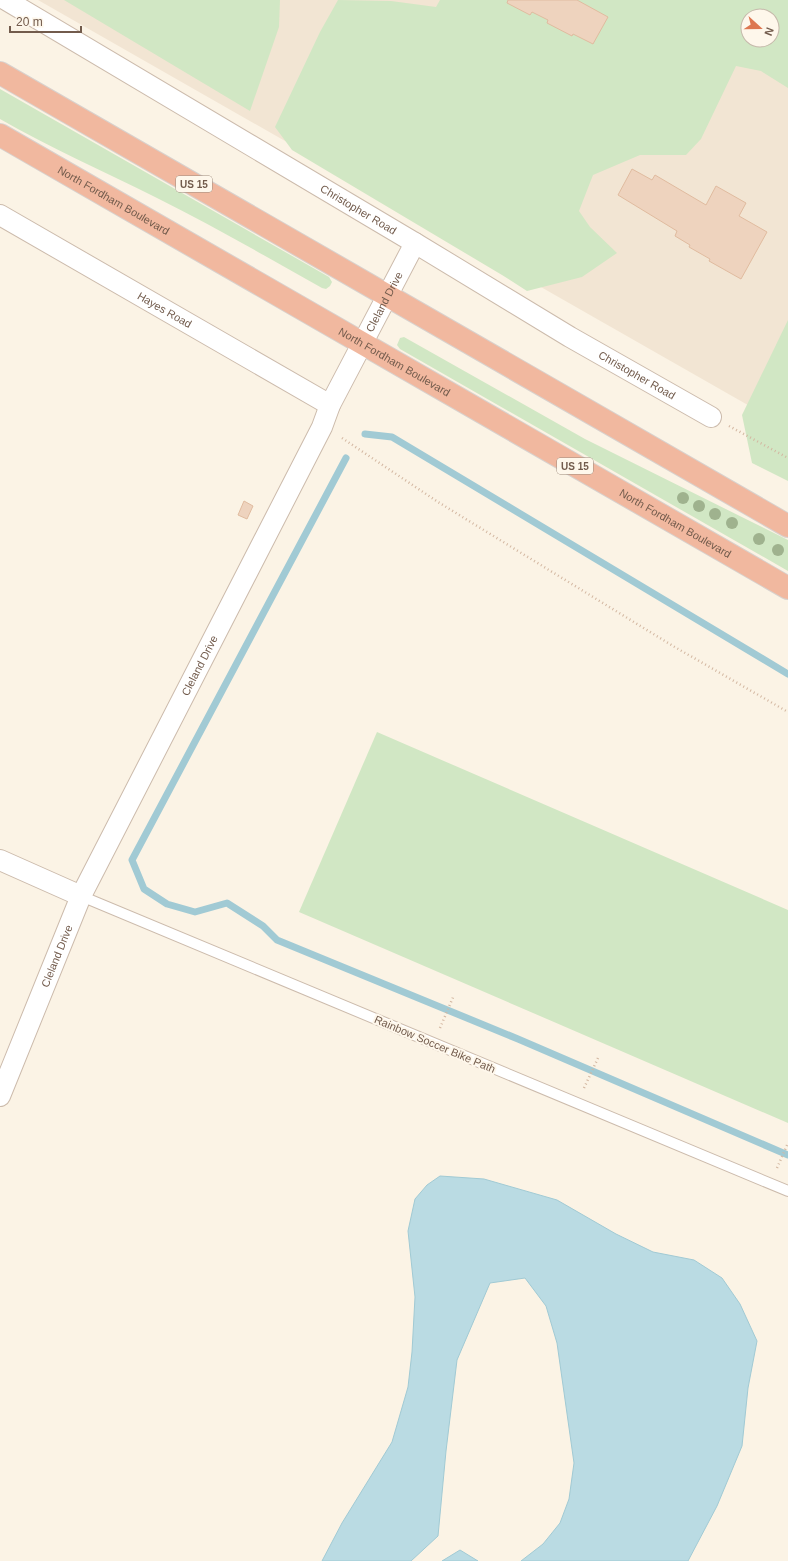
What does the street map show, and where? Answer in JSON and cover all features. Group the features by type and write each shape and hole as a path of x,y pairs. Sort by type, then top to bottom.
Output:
{"highway":[{"name":"US 15","path":"0,73 788,526"},
{"name":"North Fordham Boulevard","path":"0,135 788,588"}],"street":[{"name":"Christopher Road","path":"6,0 415,242 570,337 711,417"},
{"name":"Hayes Road","path":"0,215 330,405"},
{"name":"Cleland Drive","path":"0,1096 81,896 322,427 330,405 415,242"},
{"path":"0,860 81,896"}],"lane":[{"name":"Rainbow Soccer Bike Path","path":"81,896 788,1191"}],"path":[{"path":"711,417 788,458"},
{"path":"322,427 376,460 458,514 673,646 788,712"},
{"path":"444,1018 454,995"},
{"path":"588,1080 598,1058"},
{"path":"778,1165 788,1142"}],"shaded area":[{"path":"38,0 788,0 788,428"}],"green space":[{"path":"64,0 280,0 279,27 250,111"},
{"path":"338,0 391,1 436,7 440,0 788,0 788,88 761,71 736,66 701,139 686,155 640,155 593,175 579,211 590,227 617,253 582,277 527,291 292,150 275,127 320,32"},
{"path":"0,89 329,277 332,282 330,286 326,289 322,288 199,220 58,150 0,119"},
{"path":"788,320 788,481 752,463 742,415"},
{"path":"404,337 585,439 788,540 788,571 400,349 397,345 400,338"},
{"path":"377,732 788,910 788,1123 299,912"}],"water":[{"path":"440,1176 484,1179 557,1200 616,1234 653,1252 694,1260 722,1278 740,1304 757,1341 748,1388 742,1446 717,1506 688,1561 521,1561 543,1544 560,1523 569,1499 574,1463 557,1343 546,1306 525,1278 490,1283 457,1360 438,1536 411,1561 322,1561 342,1523 392,1442 408,1387 412,1352 415,1297 408,1231 415,1199 427,1185"},
{"path":"460,1550 478,1561 442,1561"}],"building":[{"path":"508,0 577,0 608,17 593,44 573,34 572,36 547,23 548,20 532,12 530,15 507,3"},
{"path":"632,169 652,180 655,175 706,205 716,186 746,203 739,216 767,232 741,279 709,261 710,259 689,247 690,245 675,236 677,231 618,195"},
{"path":"244,501 253,506 247,519 238,515"}],"waterway":[{"path":"365,434 392,437 788,674"},
{"path":"346,458 132,860 144,889 167,904 195,912 227,903 263,926 277,940 518,1039 788,1155"}]}
